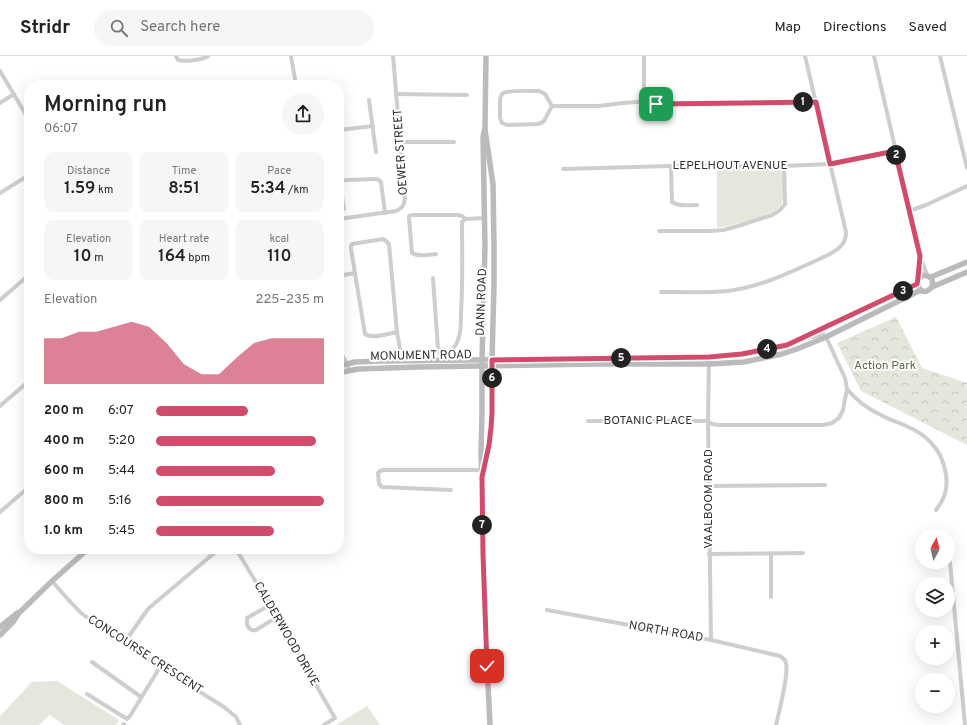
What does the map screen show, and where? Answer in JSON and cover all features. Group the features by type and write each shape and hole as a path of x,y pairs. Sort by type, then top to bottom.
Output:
{"main road":[{"name":"DANN ROAD","path":"486,56 485,128 483,142 485,218 481,453 482,546 490,725"},
{"name":"DANN ROAD","path":"482,477 489,445 492,413 494,285 494,215 492,177 485,128"},
{"path":"967,262 929,276 922,275 918,281 919,289 928,291 932,287 967,272"},
{"path":"929,276 933,280 932,287"},
{"name":"MONUMENT ROAD","path":"344,372 358,369 492,362 737,355 787,345 918,281"},
{"name":"MONUMENT ROAD","path":"492,362 709,364 758,360 790,352 826,337 922,290"},
{"path":"737,355 739,358 758,360"},
{"name":"MONUMENT ROAD","path":"344,365 355,362 382,361 482,363"},
{"path":"0,635 13,622 19,613 82,554"},
{"path":"0,627 12,616 19,613"}],"street":[{"path":"176,56 178,60 183,61 203,59 208,56"},
{"path":"291,56 295,80"},
{"name":"OEWER STREET","path":"344,218 396,211 401,209 404,205 405,199 393,56"},
{"path":"644,56 644,91 646,97 653,103 816,102"},
{"path":"660,292 713,292 728,291 753,286 780,277 829,254 838,249 846,239 846,232 805,56"},
{"path":"874,56 920,256 929,276"},
{"path":"940,56 967,168"},
{"path":"0,71 24,111"},
{"path":"506,92 541,92 546,96 552,106 544,121 538,124 507,125 501,121 500,96 506,92"},
{"path":"0,103 14,94"},
{"path":"396,94 467,96"},
{"path":"370,100 376,152"},
{"path":"552,106 599,106 650,101"},
{"path":"344,129 373,126"},
{"path":"400,142 454,142"},
{"name":"LEPELHOUT AVENUE","path":"563,169 830,164 895,151"},
{"path":"671,166 672,202 679,205 697,205"},
{"path":"659,231 723,230 772,215 780,210 785,204 784,166"},
{"path":"0,193 24,178"},
{"path":"344,181 376,179 382,182 385,213"},
{"path":"909,211 926,205 967,186"},
{"path":"436,254 414,255 412,253 409,216 458,215 466,219 485,218"},
{"path":"433,278 438,349 440,354 443,354 454,348 460,330 463,290 462,222 466,219"},
{"path":"397,332 374,337 365,334 354,273 351,245 380,239 389,244 397,332 400,349"},
{"path":"918,281 920,256"},
{"path":"344,275 354,273"},
{"path":"0,300 24,279"},
{"path":"802,338 823,334 826,337 845,378 847,389 855,398 871,410 890,420 914,429 931,442 936,448 943,461 947,480 944,496 936,510"},
{"name":"VAALBOOM ROAD","path":"709,357 708,421 711,640"},
{"path":"0,406 24,385"},
{"name":"BOTANIC PLACE","path":"588,421 708,421 712,424 719,425 828,424 836,421 841,415 847,389"},
{"path":"451,490 382,487 379,484 378,473 384,470 482,470"},
{"path":"709,486 825,485"},
{"path":"0,512 24,491"},
{"path":"709,554 803,553"},
{"path":"124,643 149,608 214,554"},
{"name":"CALDERWOOD DRIVE","path":"239,554 270,604 335,718 324,725"},
{"path":"771,554 771,596"},
{"path":"951,569 965,725"},
{"name":"CONCOURSE CRESCENT","path":"52,581 81,613 160,667 224,707 236,717 240,725"},
{"path":"270,604 247,618 247,625 250,630 256,630 277,617"},
{"name":"NORTH ROAD","path":"547,610 711,640 777,655 784,659 786,665 786,680 776,725"},
{"path":"92,662 141,697"},
{"path":"86,694 127,719 160,667"}],"green space":[{"path":"717,169 781,169 783,176 783,197 780,206 768,214 760,217 717,228"},
{"name":"Action Park","path":"896,317 922,368 967,383 967,445 861,391 837,343"},
{"path":"57,681 119,720 116,725 64,725 50,715 39,725 0,725 0,716 32,682"},
{"path":"367,706 380,725 336,725"}],"route":[{"path":"487,666 484,603 482,477 491,428 492,360 709,357 742,354 787,345 917,284 920,256 895,151 830,164 816,102 656,104"}]}
